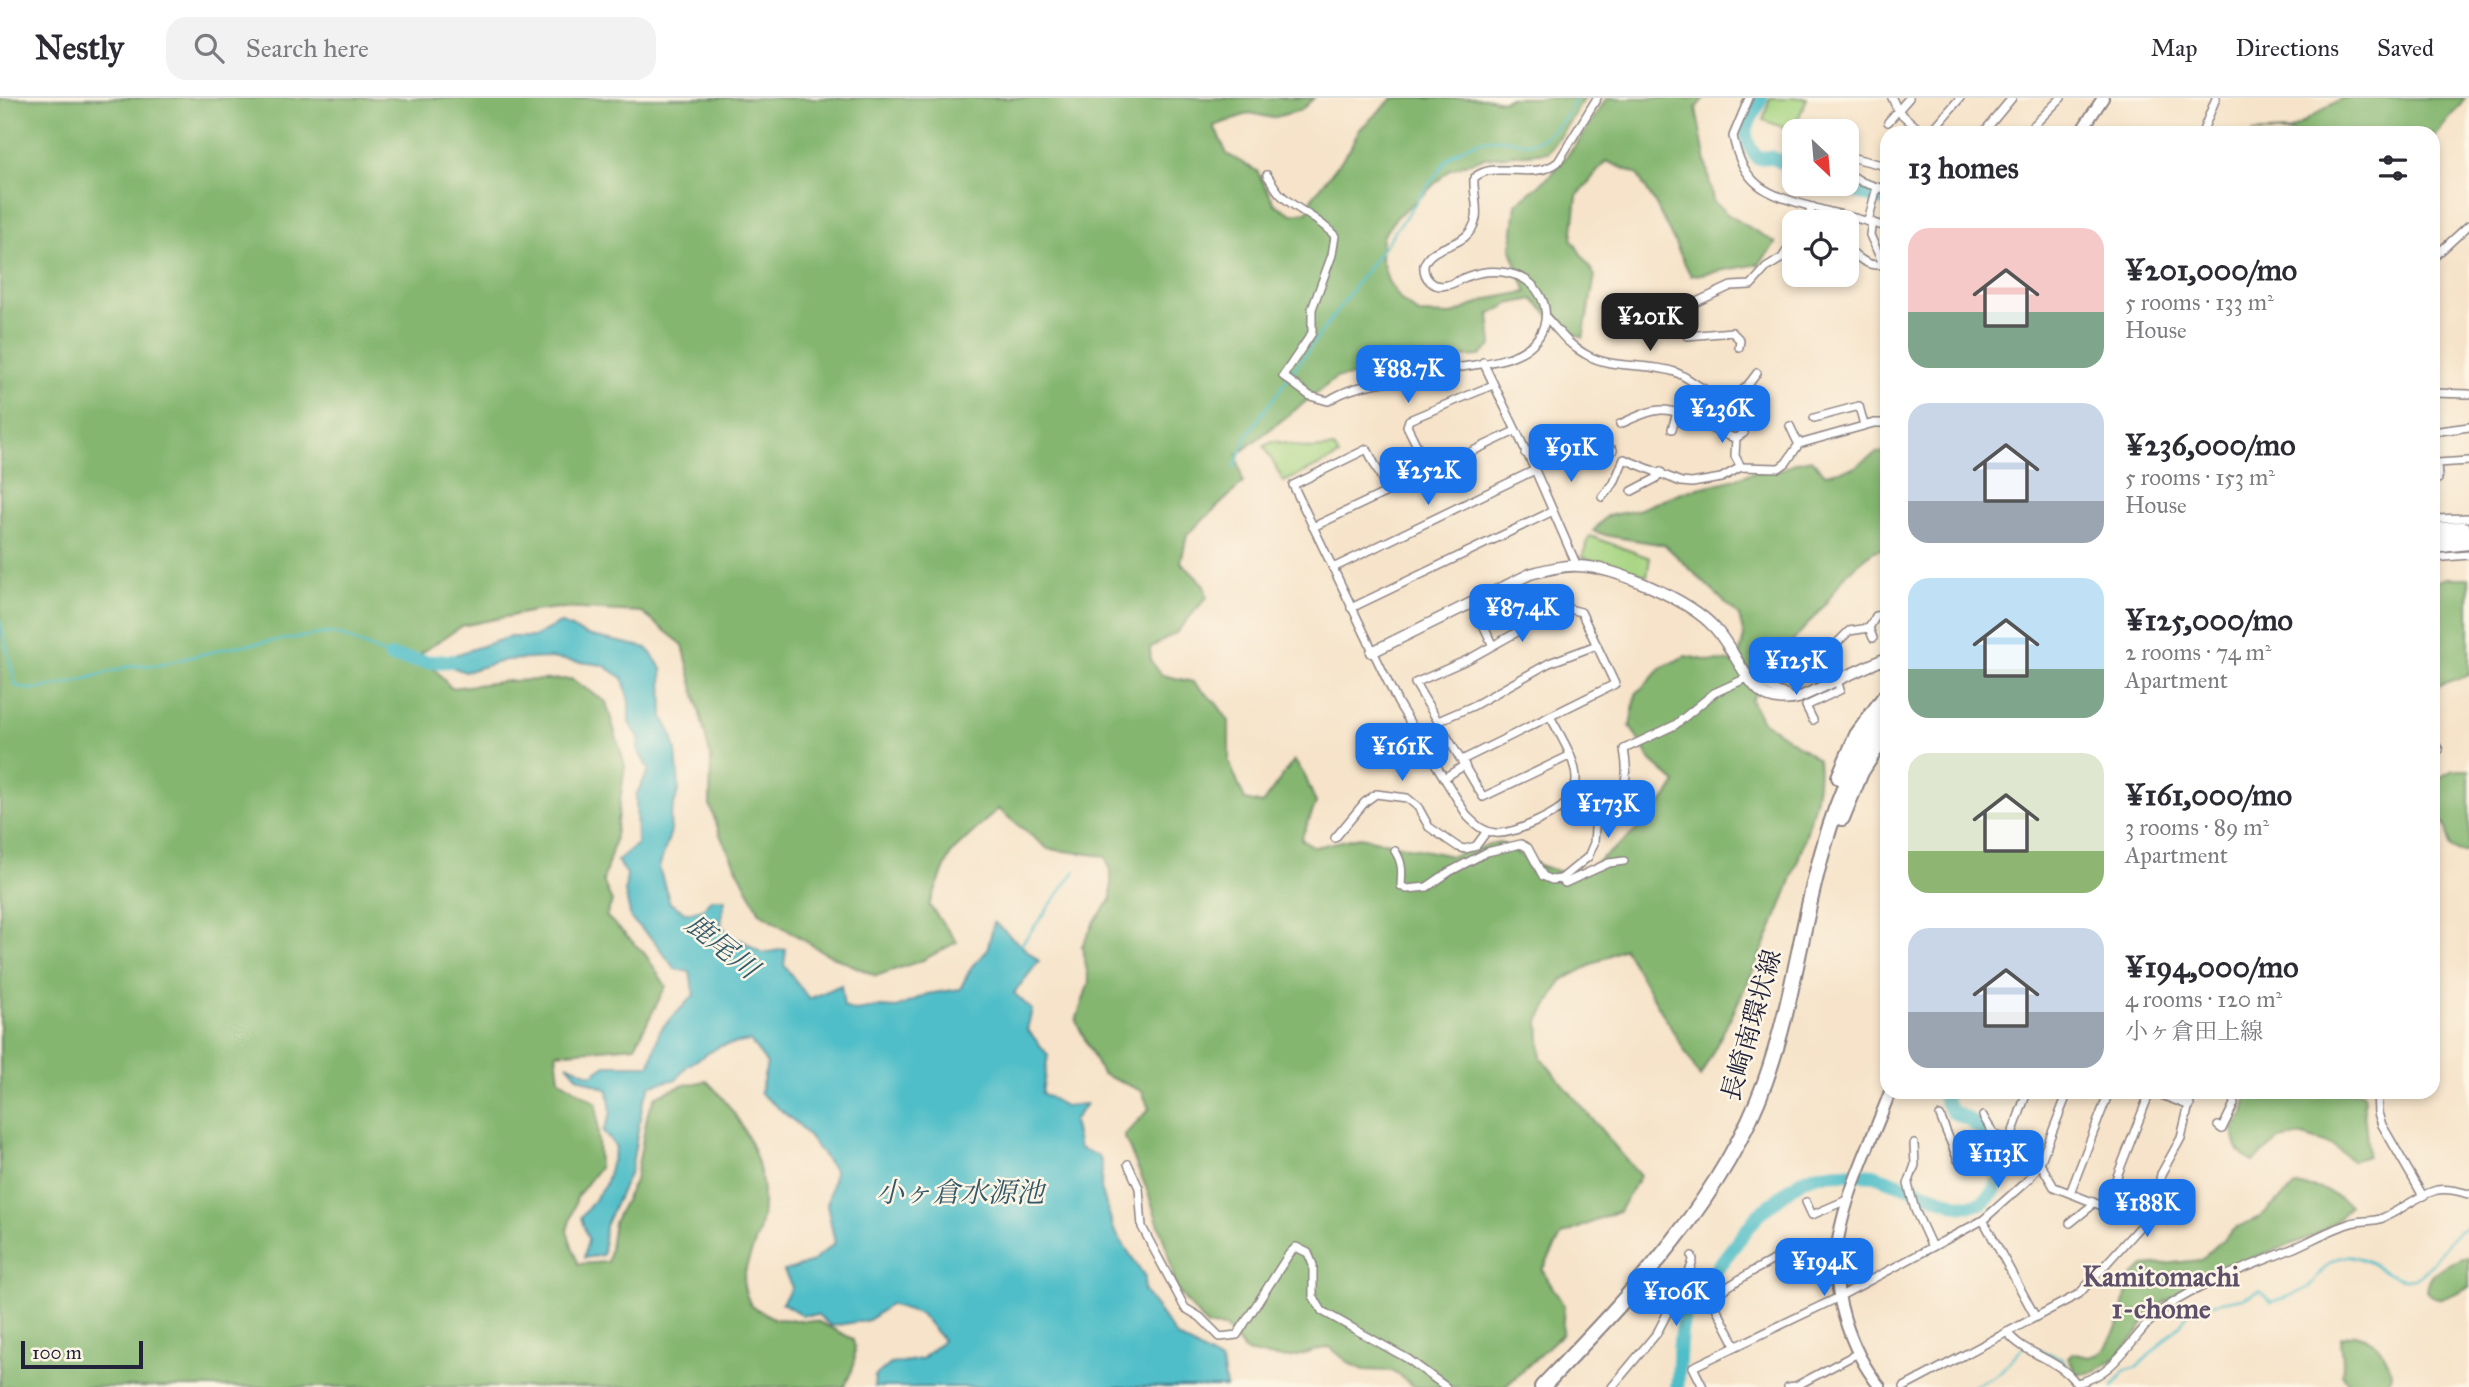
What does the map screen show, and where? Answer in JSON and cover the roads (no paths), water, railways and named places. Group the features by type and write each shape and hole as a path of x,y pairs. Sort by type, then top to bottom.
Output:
{"highway":[{"path":"2440,536 2469,534"},
{"path":"1801,940 1825,830 1848,754 1880,703"},
{"path":"1813,887 1842,791 1858,755 1880,722"},
{"path":"1801,940 1842,817 1861,772 1880,742"},
{"name":"長崎南環状線","path":"1542,1387 1610,1315 1684,1228 1719,1177 1754,1111 1776,1048 1801,940"}],"main road":[{"path":"2085,126 2104,98"},
{"path":"2440,529 2469,528"},
{"path":"2440,546 2469,543"},
{"path":"1880,1387 1858,1353 1848,1330 1840,1295 1838,1244 1850,1197 1888,1099"}],"street":[{"path":"1266,175 1279,193 1322,222 1335,236 1332,255 1312,309 1312,333 1283,376 1310,396 1328,401 1342,391 1415,375 1433,368 1505,358 1527,348 1541,334 1546,317 1543,301 1539,292 1523,277 1506,272 1484,273 1439,286 1426,278 1424,265 1431,254 1456,244 1468,234 1476,218 1474,178 1487,171 1549,169 1558,162 1597,98"},
{"path":"1749,98 1733,136 1744,167 1757,185 1772,195 1880,225"},
{"path":"1892,98 1898,111 1915,126"},
{"path":"1888,122 1909,98"},
{"path":"1936,126 1960,98"},
{"path":"1989,126 2012,98"},
{"path":"2033,126 2061,98"},
{"path":"2205,126 2216,98"},
{"path":"1859,159 1880,164"},
{"path":"1859,178 1880,188"},
{"path":"1877,187 1872,206 1870,235 1880,257"},
{"path":"2440,252 2469,225"},
{"path":"1859,256 1875,266 1880,265"},
{"path":"1739,347 1740,340 1732,332 1687,336 1684,330 1688,307 1731,286 1751,285 1766,268 1782,258"},
{"path":"1546,317 1570,345 1587,356 1614,364 1667,369 1681,374 1716,395 1733,396 1742,391 1757,373"},
{"path":"1483,362 1577,566"},
{"path":"1430,472 1407,426 1409,420 1493,386"},
{"path":"2440,393 2469,394"},
{"path":"1814,418 1859,406 1864,425"},
{"path":"1620,424 1661,409 1678,413 1706,428 1740,436 1735,456 1741,467"},
{"path":"1672,429 1678,413"},
{"path":"1602,497 1614,483 1624,459 1692,484 1721,478 1741,467 1779,468 1802,443 1880,422"},
{"path":"1790,426 1797,441 1802,443"},
{"path":"2440,431 2469,428"},
{"path":"1313,527 1515,431"},
{"path":"1525,453 1541,446 1571,470 1597,448 1614,450"},
{"path":"1388,491 1367,449 1293,485 1398,703 1468,817 1487,831 1500,834 1514,831 1563,806 1571,797 1576,779 1569,756 1550,716"},
{"path":"2440,463 2469,461"},
{"path":"1332,568 1535,470"},
{"path":"1632,491 1655,479 1661,472"},
{"path":"1352,608 1553,511"},
{"path":"2440,519 2469,518"},
{"path":"2440,557 2469,555"},
{"path":"1372,652 1530,574 1577,566 1610,571 1667,595 1696,611 1731,648 1763,694 1792,699 1880,661"},
{"path":"1473,603 1492,644"},
{"path":"1444,778 1464,763 1615,684 1581,612 1569,609 1553,612 1461,663 1415,683 1464,763 1483,797 1569,756"},
{"path":"1792,699 1786,693 1768,688 1763,683 1765,676 1804,656 1834,646 1849,631 1868,628 1880,615"},
{"path":"1868,628 1873,638"},
{"path":"1438,721 1473,706 1549,663 1597,645"},
{"path":"1834,646 1837,658"},
{"path":"1818,652 1823,664"},
{"path":"1395,851 1401,860 1401,886 1407,890 1427,887 1487,852 1521,844 1528,848 1543,876 1552,880 1561,879 1588,857 1594,843 1596,815 1614,799 1625,784 1628,772 1624,749 1675,725 1714,693 1749,677"},
{"path":"1813,720 1807,706 1840,690 1837,680"},
{"path":"1335,838 1365,802 1377,794 1407,798 1418,807 1429,827 1458,847 1465,849 1476,846 1487,831"},
{"path":"1561,879 1565,883 1609,863 1624,861"},
{"path":"2011,1137 2025,1099"},
{"path":"1703,1387 1693,1367 1736,1346 1737,1348 1983,1220 2013,1194 2040,1163 2065,1099"},
{"path":"2070,1193 2106,1099"},
{"path":"1983,1116 1999,1138 2011,1137 2027,1145 2054,1187 2105,1207 2149,1099"},
{"path":"2171,1099 2190,1106"},
{"path":"1904,1387 2085,1290 2151,1214 2161,1174 2181,1138 2191,1099"},
{"path":"2218,1126 2222,1129 2234,1104 2233,1099"},
{"path":"2377,1099 2382,1125 2423,1196"},
{"path":"1940,1116 1958,1160"},
{"path":"1914,1144 1915,1165 1908,1184 1915,1210 1932,1247"},
{"path":"1128,1164 1139,1188 1142,1227 1185,1308 1200,1317 1220,1337 1237,1335 1296,1247 1308,1252 1313,1265 1313,1296 1322,1311 1408,1359 1447,1387"},
{"path":"2007,1332 2023,1346 2059,1365 2077,1385 2095,1378 2132,1343 2147,1322 2187,1295 2346,1224 2380,1219 2423,1196 2442,1190 2469,1194"},
{"path":"1806,1202 1812,1215 1850,1197"},
{"path":"2070,1223 2093,1202"},
{"path":"1983,1220 2035,1316"},
{"path":"1736,1346 1712,1300 1713,1296 1792,1250"},
{"path":"1612,1387 1657,1333 1691,1267 1692,1256"},
{"path":"1788,1387 1796,1386 1858,1353"},
{"path":"1924,1376 1929,1387"}],"water":[{"name":"小ヶ倉水源池","path":"560,623 587,635 647,648 662,669 663,717 676,751 679,788 670,818 671,831 659,868 670,903 687,913 703,909 711,899 725,899 721,923 728,936 743,941 762,953 786,949 784,965 809,999 841,985 844,1007 855,1011 881,1007 897,1008 927,994 960,989 972,966 987,951 994,922 1039,961 1014,993 1032,1010 1027,1029 1048,1055 1042,1093 1065,1106 1086,1104 1073,1121 1079,1148 1099,1156 1102,1165 1101,1188 1114,1230 1145,1277 1144,1290 1176,1336 1222,1363 1226,1387 874,1387 875,1376 891,1364 922,1359 943,1340 921,1314 890,1304 869,1320 831,1326 818,1315 802,1315 782,1303 792,1287 784,1271 810,1263 835,1243 827,1205 835,1171 800,1126 760,1093 767,1064 750,1041 720,1046 687,1066 677,1079 651,1085 643,1102 631,1170 605,1226 603,1255 584,1258 588,1239 581,1218 605,1185 616,1147 603,1131 611,1113 608,1090 578,1077 567,1064 591,1075 606,1065 650,1065 660,1030 694,995 690,972 675,969 655,942 631,919 625,891 627,874 617,861 637,844 636,795 649,770 638,750 639,737 629,723 629,702 623,678 603,665 549,658 506,660 465,672 436,661 509,637 533,637"}],"waterway":[{"path":"1234,468 1249,432 1446,161 1460,150 1481,141 1498,139 1526,143 1543,138 1569,112 1576,98"},
{"name":"鹿尾川","path":"1761,98 1749,121 1747,141 1757,158 1771,157 1782,162"},
{"name":"鹿尾川","path":"1859,192 1880,199"},
{"path":"0,621 16,686 28,689 75,682 131,666 159,665 231,647 329,633 340,635 391,657"},
{"name":"鹿尾川","path":"391,657 429,662 452,661"},
{"path":"1021,945 1075,871"},
{"name":"鹿尾川","path":"1677,1387 1681,1333 1690,1303 1758,1215 1800,1181 1818,1174 1874,1175 1958,1205 1981,1203 1993,1192 1998,1171 1992,1149 1979,1129 1950,1109 1945,1099"},
{"path":"2113,1387 2124,1371 2137,1367 2181,1324 2192,1308 2242,1298 2260,1291 2271,1302 2299,1293 2307,1288 2326,1266 2344,1257 2361,1258 2393,1276 2410,1279 2425,1271 2454,1236 2469,1226"},
{"path":"2029,1346 2061,1358 2076,1379"},
{"path":"1972,1387 1998,1374 2023,1347"}],"district":[{"name":"Kamitomachi 1-chome","path":"2161,1292"}]}
